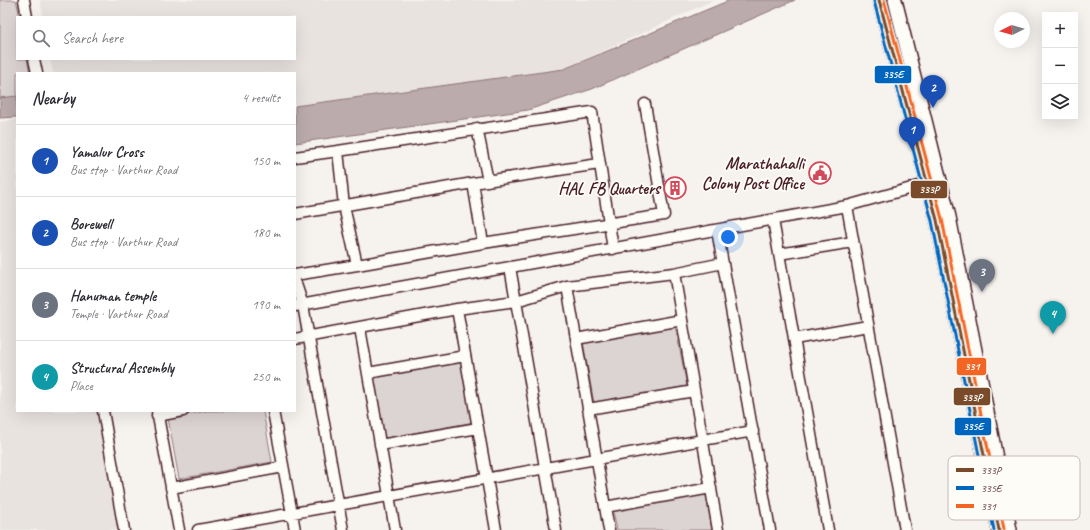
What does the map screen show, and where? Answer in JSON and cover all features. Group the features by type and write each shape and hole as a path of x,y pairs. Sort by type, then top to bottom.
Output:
{"main road":[{"path":"879,0 934,182 949,217 996,456"},
{"path":"895,0 934,182 985,456"},
{"path":"997,520 999,530"},
{"path":"1008,520 1010,530"}],"street":[{"path":"24,0 27,16"},
{"path":"34,60 37,72"},
{"path":"296,275 664,215 645,104"},
{"path":"296,157 477,128 592,112 613,249"},
{"path":"477,128 488,181"},
{"path":"338,151 344,206 357,265"},
{"path":"296,214 473,183 599,164"},
{"path":"299,305 847,206 934,182"},
{"path":"473,183 483,244"},
{"path":"847,206 905,530"},
{"path":"773,220 828,530"},
{"path":"717,230 770,530"},
{"path":"779,254 854,242"},
{"path":"296,339 516,301 567,286 674,273 723,263"},
{"path":"510,267 556,530"},
{"path":"674,273 718,530"},
{"path":"567,286 609,530"},
{"path":"296,287 299,305 309,337 343,530"},
{"path":"458,310 495,530"},
{"path":"576,339 682,320"},
{"path":"794,339 868,326"},
{"path":"360,328 395,530"},
{"path":"368,372 465,356"},
{"path":"588,409 694,391"},
{"path":"103,412 124,530"},
{"path":"170,412 157,413 178,530"},
{"path":"273,412 295,530"},
{"path":"380,445 478,428"},
{"path":"198,530 753,431"},
{"path":"171,488 283,467"},
{"path":"605,507 711,488"}],"shaded area":[{"path":"0,0 16,0 20,16 16,16 16,60 27,60 30,72 16,72 16,97 0,100"},
{"path":"40,0 714,0 564,69 296,106 296,72 53,72 50,60 296,60 296,16 43,16"},
{"path":"730,0 795,0 592,89 528,110 296,143 296,106 564,69"},
{"path":"16,96 16,117 0,118 0,98"},
{"path":"16,119 16,412 97,412 120,530 0,530 0,122"},
{"path":"675,325 687,386 594,403 583,342"},
{"path":"462,361 474,422 381,439 370,378"},
{"path":"201,412 263,412 272,462 179,479 168,418"},
{"path":"706,493 712,530 617,530 613,510"}],"transit line":[{"name":"333P","path":"879,0 937,220 984,456"},
{"name":"331","path":"884,0 942,219 989,456"},
{"name":"335E","path":"874,1 932,221 979,456"},
{"name":"335E","path":"992,520 994,530"},
{"name":"333P","path":"997,520 999,530"},
{"name":"331","path":"1002,520 1004,529"}],"place":[{"name":"Borewell","path":"933,108"},
{"name":"Yamalur Cross","path":"912,150"},
{"name":"Marathahalli Colony Post Office","path":"820,173"},
{"name":"HAL FB Quarters","path":"675,188"},
{"name":"Hanuman temple","path":"982,292"},
{"name":"Structural Assembly","path":"1053,334"}]}
